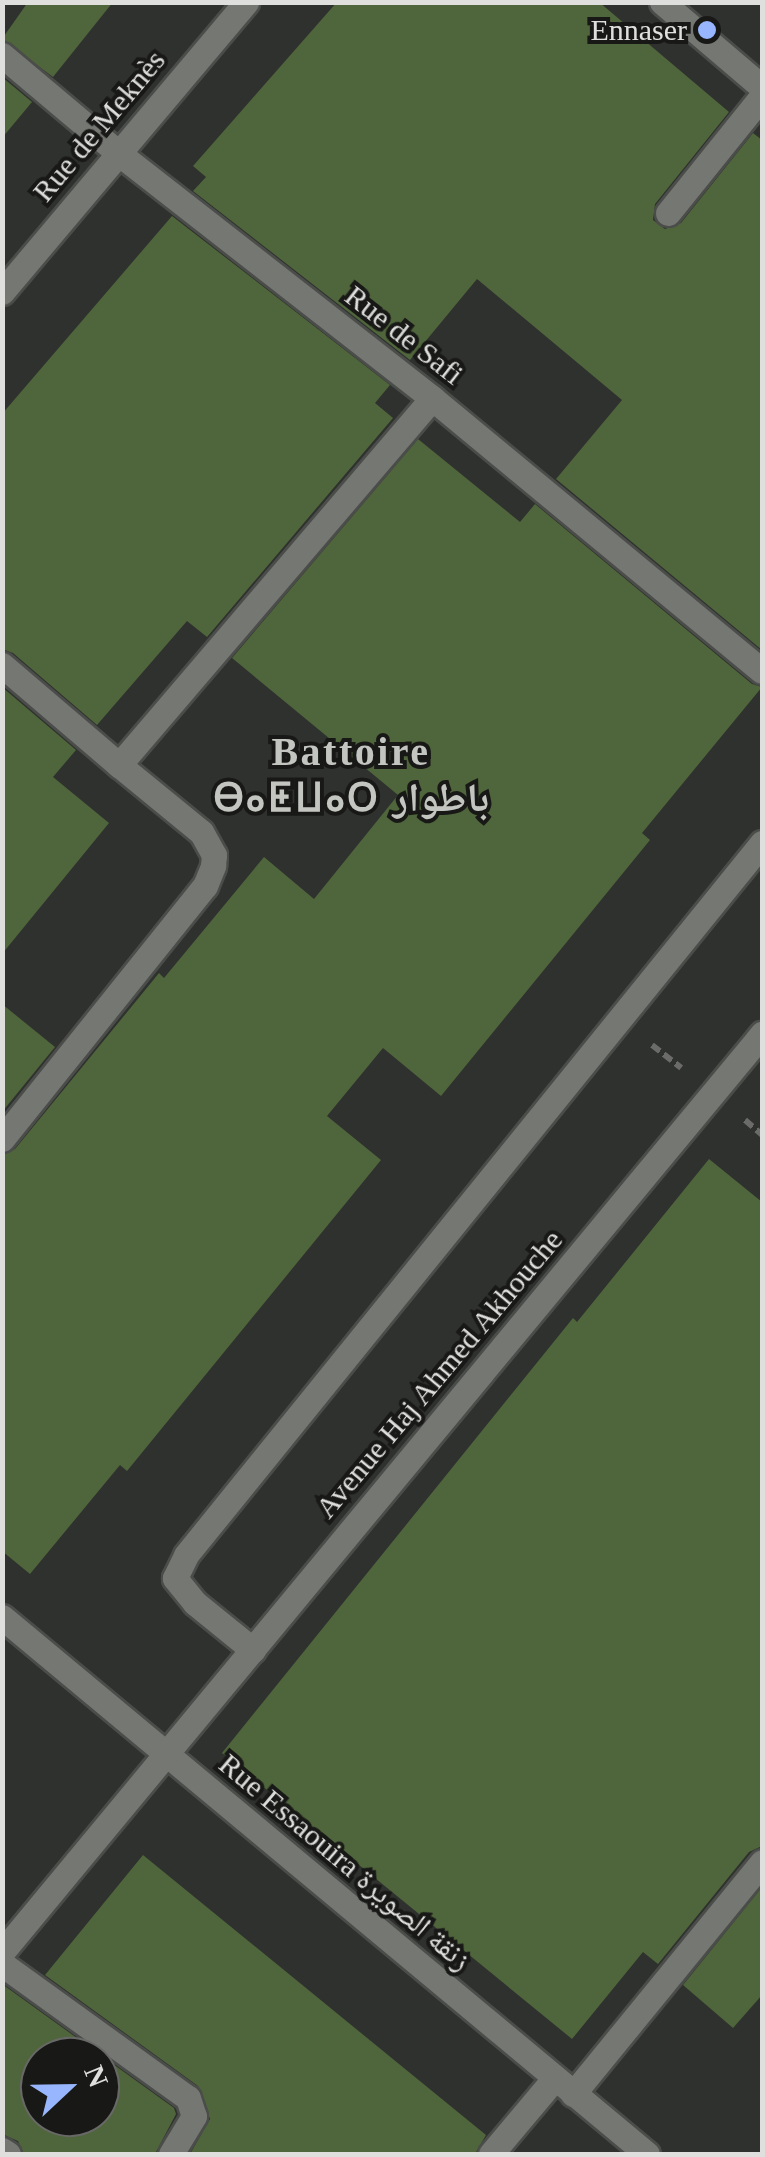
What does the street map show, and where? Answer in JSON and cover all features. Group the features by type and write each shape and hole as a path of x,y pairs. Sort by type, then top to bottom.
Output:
{"street":[{"name":"Rue de Meknès","path":"2,292 246,2"},
{"path":"662,2 762,87"},
{"name":"Rue de Safi","path":"2,55 117,152 432,398 762,671"},
{"path":"668,213 762,96"},
{"path":"119,765 432,398"},
{"path":"2,665 201,832 214,855 205,886 2,1139"},
{"path":"253,1650 196,1603 175,1578 186,1555 762,843"},
{"name":"Avenue Haj Ahmed Akhouche","path":"2,1952 12,1920 166,1755 762,1034"},
{"name":"Rue Essaouira زنقة الصويرة","path":"2,1618 647,2154"},
{"path":"491,2154 564,2086 762,1862"},
{"path":"2,1964 188,2098 194,2116 171,2154"}],"path":[{"path":"620,1019 713,1094"}],"building":[{"path":"28,2 113,2 53,77 2,39"},
{"path":"337,2 599,2 729,112 655,204 653,220 665,229 681,223 753,133 762,140 762,650 556,479 622,400 477,279 410,360 193,191 206,177 193,166"},
{"path":"2,77 32,102 2,138"},
{"path":"172,216 390,385 375,403 393,418 207,637 187,621 97,725 13,653 2,649 2,414"},
{"path":"418,439 520,522 535,504 752,684 762,687 642,833 650,840 441,1096 383,1048 327,1116 381,1160 127,1471 120,1465 30,1574 2,1551 2,1155 15,1149 159,973 164,978 264,857 314,899 398,795 232,658"},
{"path":"2,687 76,750 53,777 109,823 2,954"},
{"path":"2,1004 55,1047 2,1112"},
{"path":"709,1159 762,1202 762,1846 749,1852 658,1964 643,1952 572,2039 222,1753 573,1318 577,1322"},
{"path":"143,1855 486,2135 475,2154 190,2154 210,2119 198,2086 45,1975"},
{"path":"762,1887 762,1995 733,2028 683,1985"},
{"path":"2,1984 76,2037 20,2037 20,2137 120,2137 120,2069 174,2108 176,2114 155,2154 24,2154 18,2141 2,2134"}],"place":[{"name":"Ennaser","path":"707,30"}],"district":[{"name":"Battoire ⴱⴰⵟⵡⴰⵔ باطوار","path":"351,775"}]}
